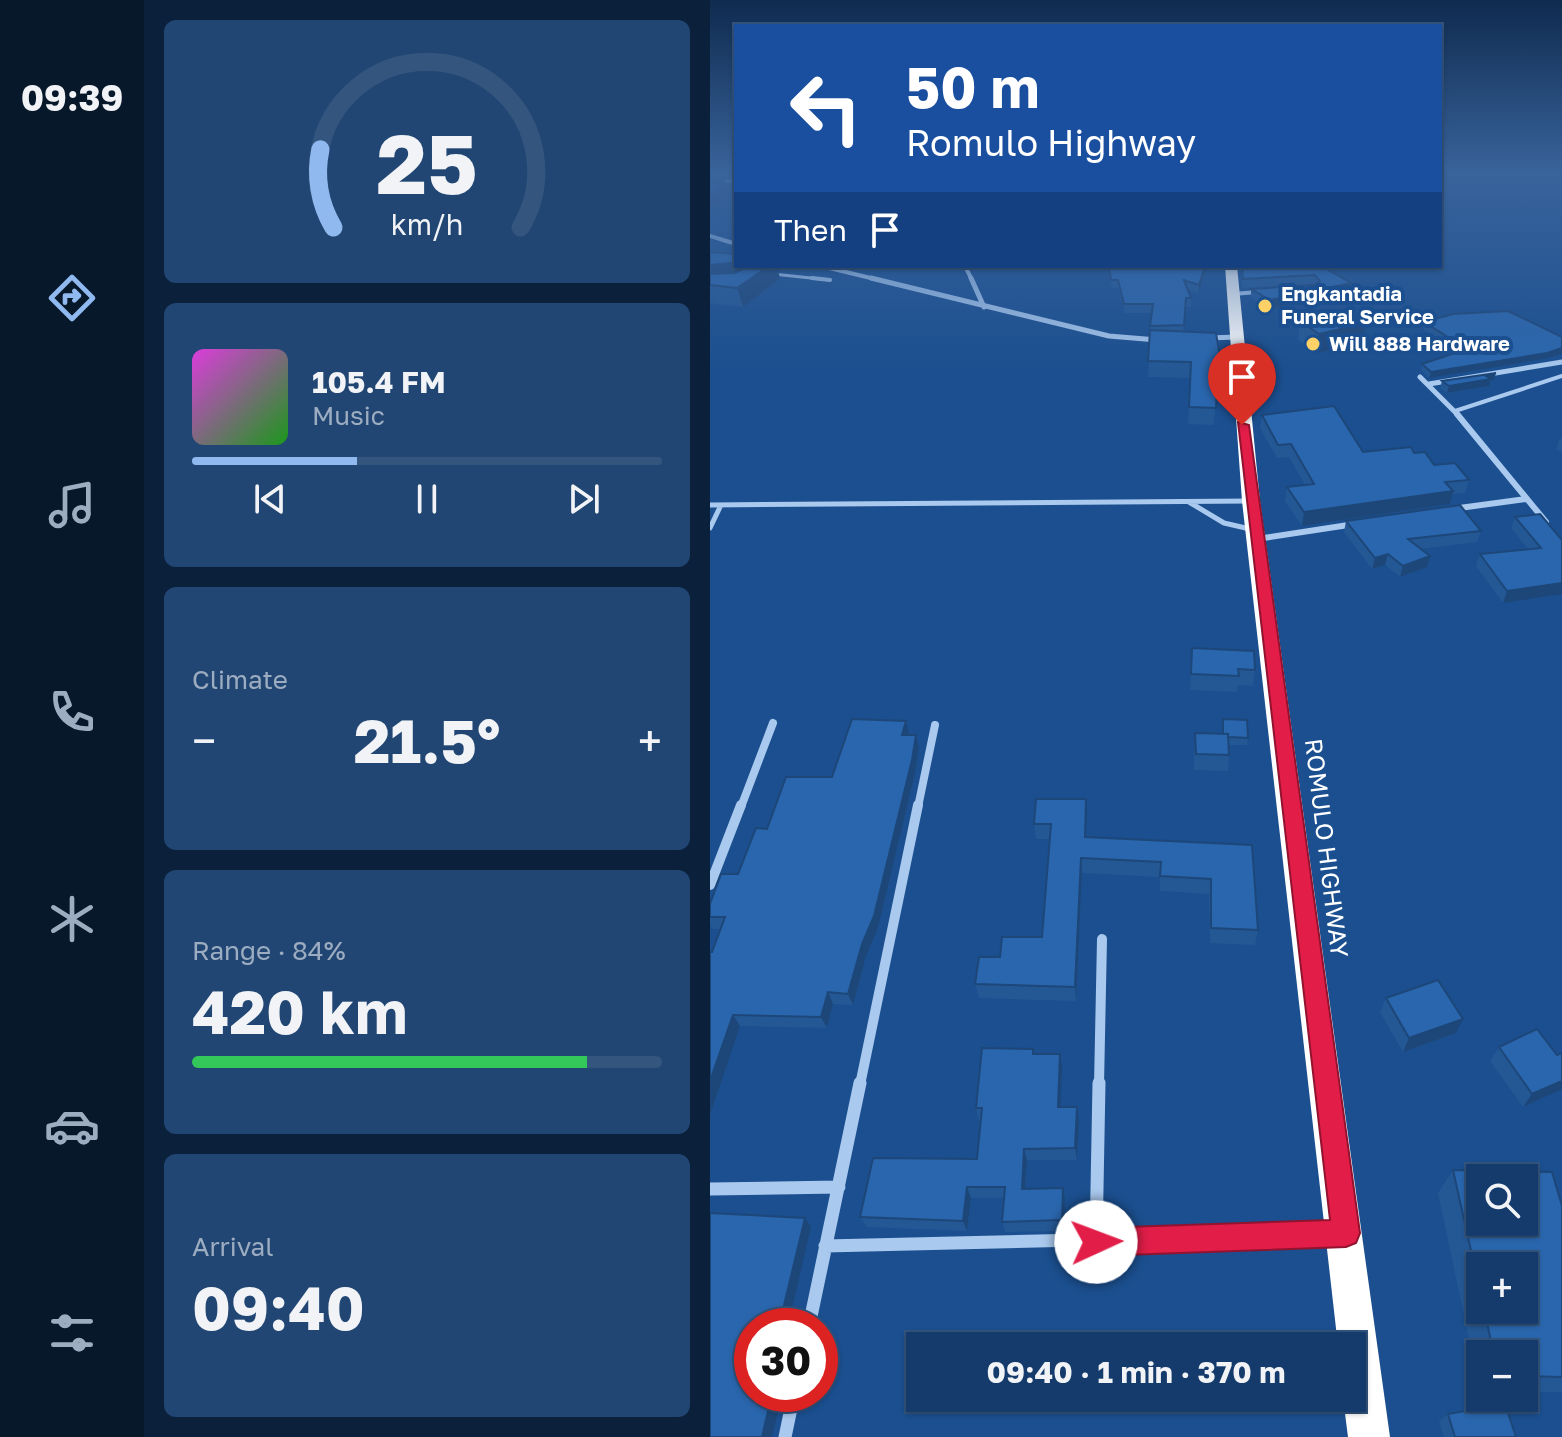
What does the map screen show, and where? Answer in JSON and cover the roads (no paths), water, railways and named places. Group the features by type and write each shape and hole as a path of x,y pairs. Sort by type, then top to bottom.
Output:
{"highway":[{"name":"ROMULO HIGHWAY","path":"1231,268 1250,424 1251,501 1346,1233 1369,1437"}],"street":[{"path":"829,268 1109,336 1165,339"},
{"path":"966,268 984,307"},
{"path":"1194,339 1238,337"},
{"path":"1429,384 1562,362"},
{"path":"1420,377 1455,411 1553,531"},
{"path":"1442,511 1526,499"},
{"path":"1257,534 1372,521"},
{"path":"710,885 773,723"},
{"path":"813,1308 935,725"},
{"path":"1096,1242 1102,939"},
{"path":"710,1189 839,1187"},
{"path":"825,1246 1096,1242 1346,1233"},
{"path":"785,1437 790,1412"}],"lane":[{"path":"776,268 766,273 830,280"},
{"path":"1233,294 1270,291"},
{"path":"1455,411 1562,376"},
{"path":"710,505 1251,501"},
{"path":"1189,502 1224,523 1257,534"},
{"path":"710,528 721,505"}],"place":[{"name":"Engkantadia Funeral Service","path":"1265,306"},
{"name":"Will 888 Hardware","path":"1313,344"}]}
